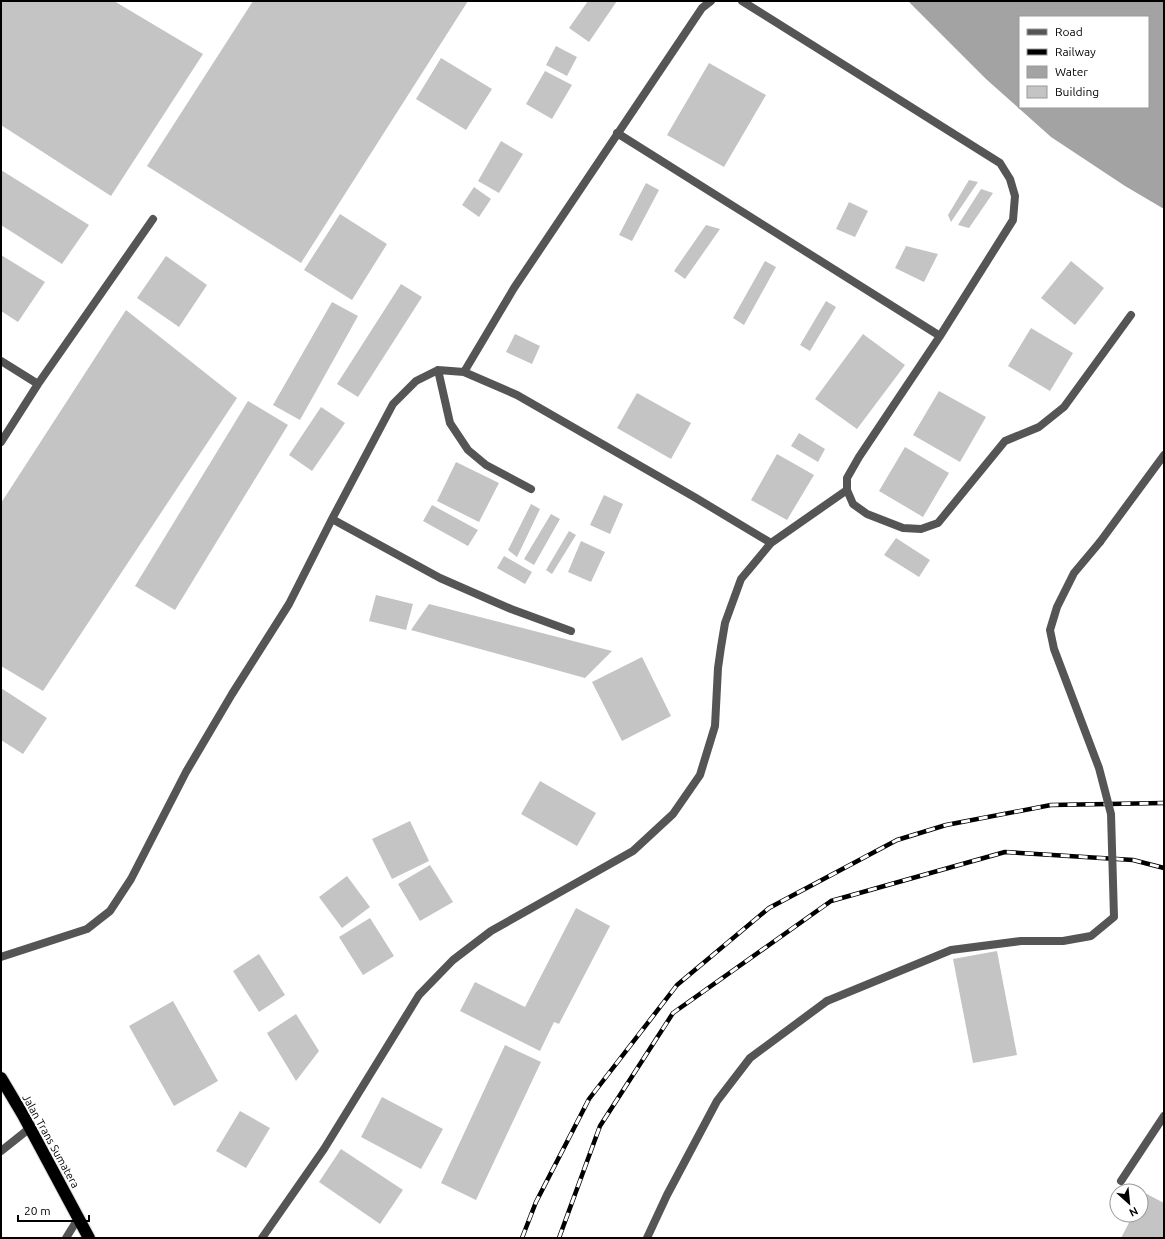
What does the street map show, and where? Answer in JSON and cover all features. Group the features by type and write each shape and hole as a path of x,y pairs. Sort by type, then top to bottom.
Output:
{"highway":[{"name":"Jalan Trans Sumatera","path":"1,1078 79,1217 89,1238"}],"street":[{"path":"464,372 514,288 617,133 702,8 711,1"},
{"path":"742,1 1000,163 1010,179 1015,196 1013,220 940,336 847,478 847,490 853,504 867,514 903,528 921,529 938,523 1005,441 1039,427 1064,407 1131,314"},
{"path":"617,133 940,336"},
{"path":"1,442 38,384 153,219"},
{"path":"1,361 38,384"},
{"path":"438,370 450,423 468,450 486,465 531,489"},
{"path":"1,957 87,929 110,911 131,879 186,772 232,694 290,604 393,404 416,381 438,370 464,372 517,395 771,543"},
{"path":"647,1238 667,1195 717,1101 750,1058 826,1001 951,950 1021,941 1063,942 1091,936 1114,917 1111,814 1099,768 1054,649 1050,630 1057,606 1074,573 1100,542 1164,455"},
{"path":"262,1238 324,1149 419,995 453,960 491,931 633,851 673,814 700,775 716,726 718,668 725,623 741,579 771,543 847,490"},
{"path":"332,520 440,578 571,631"},
{"path":"1121,1181 1164,1116"},
{"path":"1,1151 30,1128"},
{"path":"66,1238 79,1217"}],"water":[{"path":"908,1 1164,1 1164,209 1125,186 1051,137 986,79"}],"building":[{"path":"1,1 114,1 203,54 111,196 1,125"},
{"path":"253,1 468,1 301,263 147,166"},
{"path":"588,1 617,1 589,42 569,28"},
{"path":"556,46 577,57 567,76 546,65"},
{"path":"441,58 492,89 466,130 416,99"},
{"path":"709,63 766,95 724,167 667,135"},
{"path":"545,71 572,85 552,119 526,104"},
{"path":"501,141 523,154 499,193 478,181"},
{"path":"1,170 89,225 62,264 1,225"},
{"path":"969,180 978,182 951,222 948,215"},
{"path":"646,183 659,190 632,241 619,235"},
{"path":"474,187 491,199 479,217 462,205"},
{"path":"981,189 993,193 969,228 958,225"},
{"path":"849,202 868,211 855,237 836,229"},
{"path":"340,214 387,244 352,300 304,270"},
{"path":"706,225 720,229 685,279 674,271"},
{"path":"906,246 938,254 924,282 895,268"},
{"path":"1,255 45,282 18,322 1,311"},
{"path":"166,256 207,285 179,327 137,298"},
{"path":"765,261 776,267 744,325 733,318"},
{"path":"1071,261 1104,288 1075,325 1041,298"},
{"path":"401,284 422,297 358,397 337,384"},
{"path":"826,301 836,307 810,351 800,345"},
{"path":"332,302 358,316 300,420 273,405"},
{"path":"126,310 237,398 43,691 1,666 1,503"},
{"path":"1031,328 1073,353 1050,391 1008,366"},
{"path":"515,334 540,346 532,364 506,352"},
{"path":"863,334 905,365 857,429 815,399"},
{"path":"939,391 986,417 960,462 913,435"},
{"path":"637,393 691,423 671,459 617,428"},
{"path":"248,401 288,425 175,610 135,586"},
{"path":"321,407 345,423 312,471 289,455"},
{"path":"799,433 825,449 818,462 791,446"},
{"path":"905,447 949,473 923,517 879,491"},
{"path":"777,454 814,475 787,520 751,500"},
{"path":"456,462 499,483 479,522 437,501"},
{"path":"604,495 623,504 610,534 590,525"},
{"path":"531,504 540,509 517,557 508,550"},
{"path":"432,505 478,530 468,546 423,521"},
{"path":"551,514 560,519 534,565 524,559"},
{"path":"569,531 576,535 552,574 546,570"},
{"path":"896,538 930,560 919,577 884,555"},
{"path":"581,541 605,552 591,582 568,572"},
{"path":"504,556 532,572 525,584 497,568"},
{"path":"376,595 413,604 406,630 369,621"},
{"path":"429,604 612,651 585,678 411,630"},
{"path":"642,657 671,716 622,741 592,682"},
{"path":"1,688 47,718 23,754 1,740"},
{"path":"540,781 596,813 577,846 521,814"},
{"path":"410,821 429,861 392,879 372,839"},
{"path":"430,865 453,902 420,921 398,884"},
{"path":"347,876 370,907 342,928 319,897"},
{"path":"576,908 610,926 559,1024 554,1022 540,1051 460,1011 475,982 525,1007"},
{"path":"370,918 394,956 363,975 339,937"},
{"path":"997,951 1017,1055 973,1063 953,959"},
{"path":"259,954 285,995 259,1012 233,971"},
{"path":"173,1001 218,1081 174,1106 129,1026"},
{"path":"296,1014 319,1051 296,1081 267,1033"},
{"path":"505,1045 541,1062 476,1200 441,1183"},
{"path":"382,1097 443,1129 421,1169 361,1137"},
{"path":"240,1111 270,1128 246,1168 216,1151"},
{"path":"341,1149 403,1190 380,1224 319,1182"},
{"path":"1149,1195 1164,1203 1164,1238 1121,1238 1129,1223 1149,1223"}],"railway":[{"path":"522,1238 536,1202 589,1099 677,985 769,908 897,840 946,825 1051,805 1164,803"},
{"path":"559,1238 600,1126 673,1013 831,901 1005,852 1133,860 1164,868"}]}
